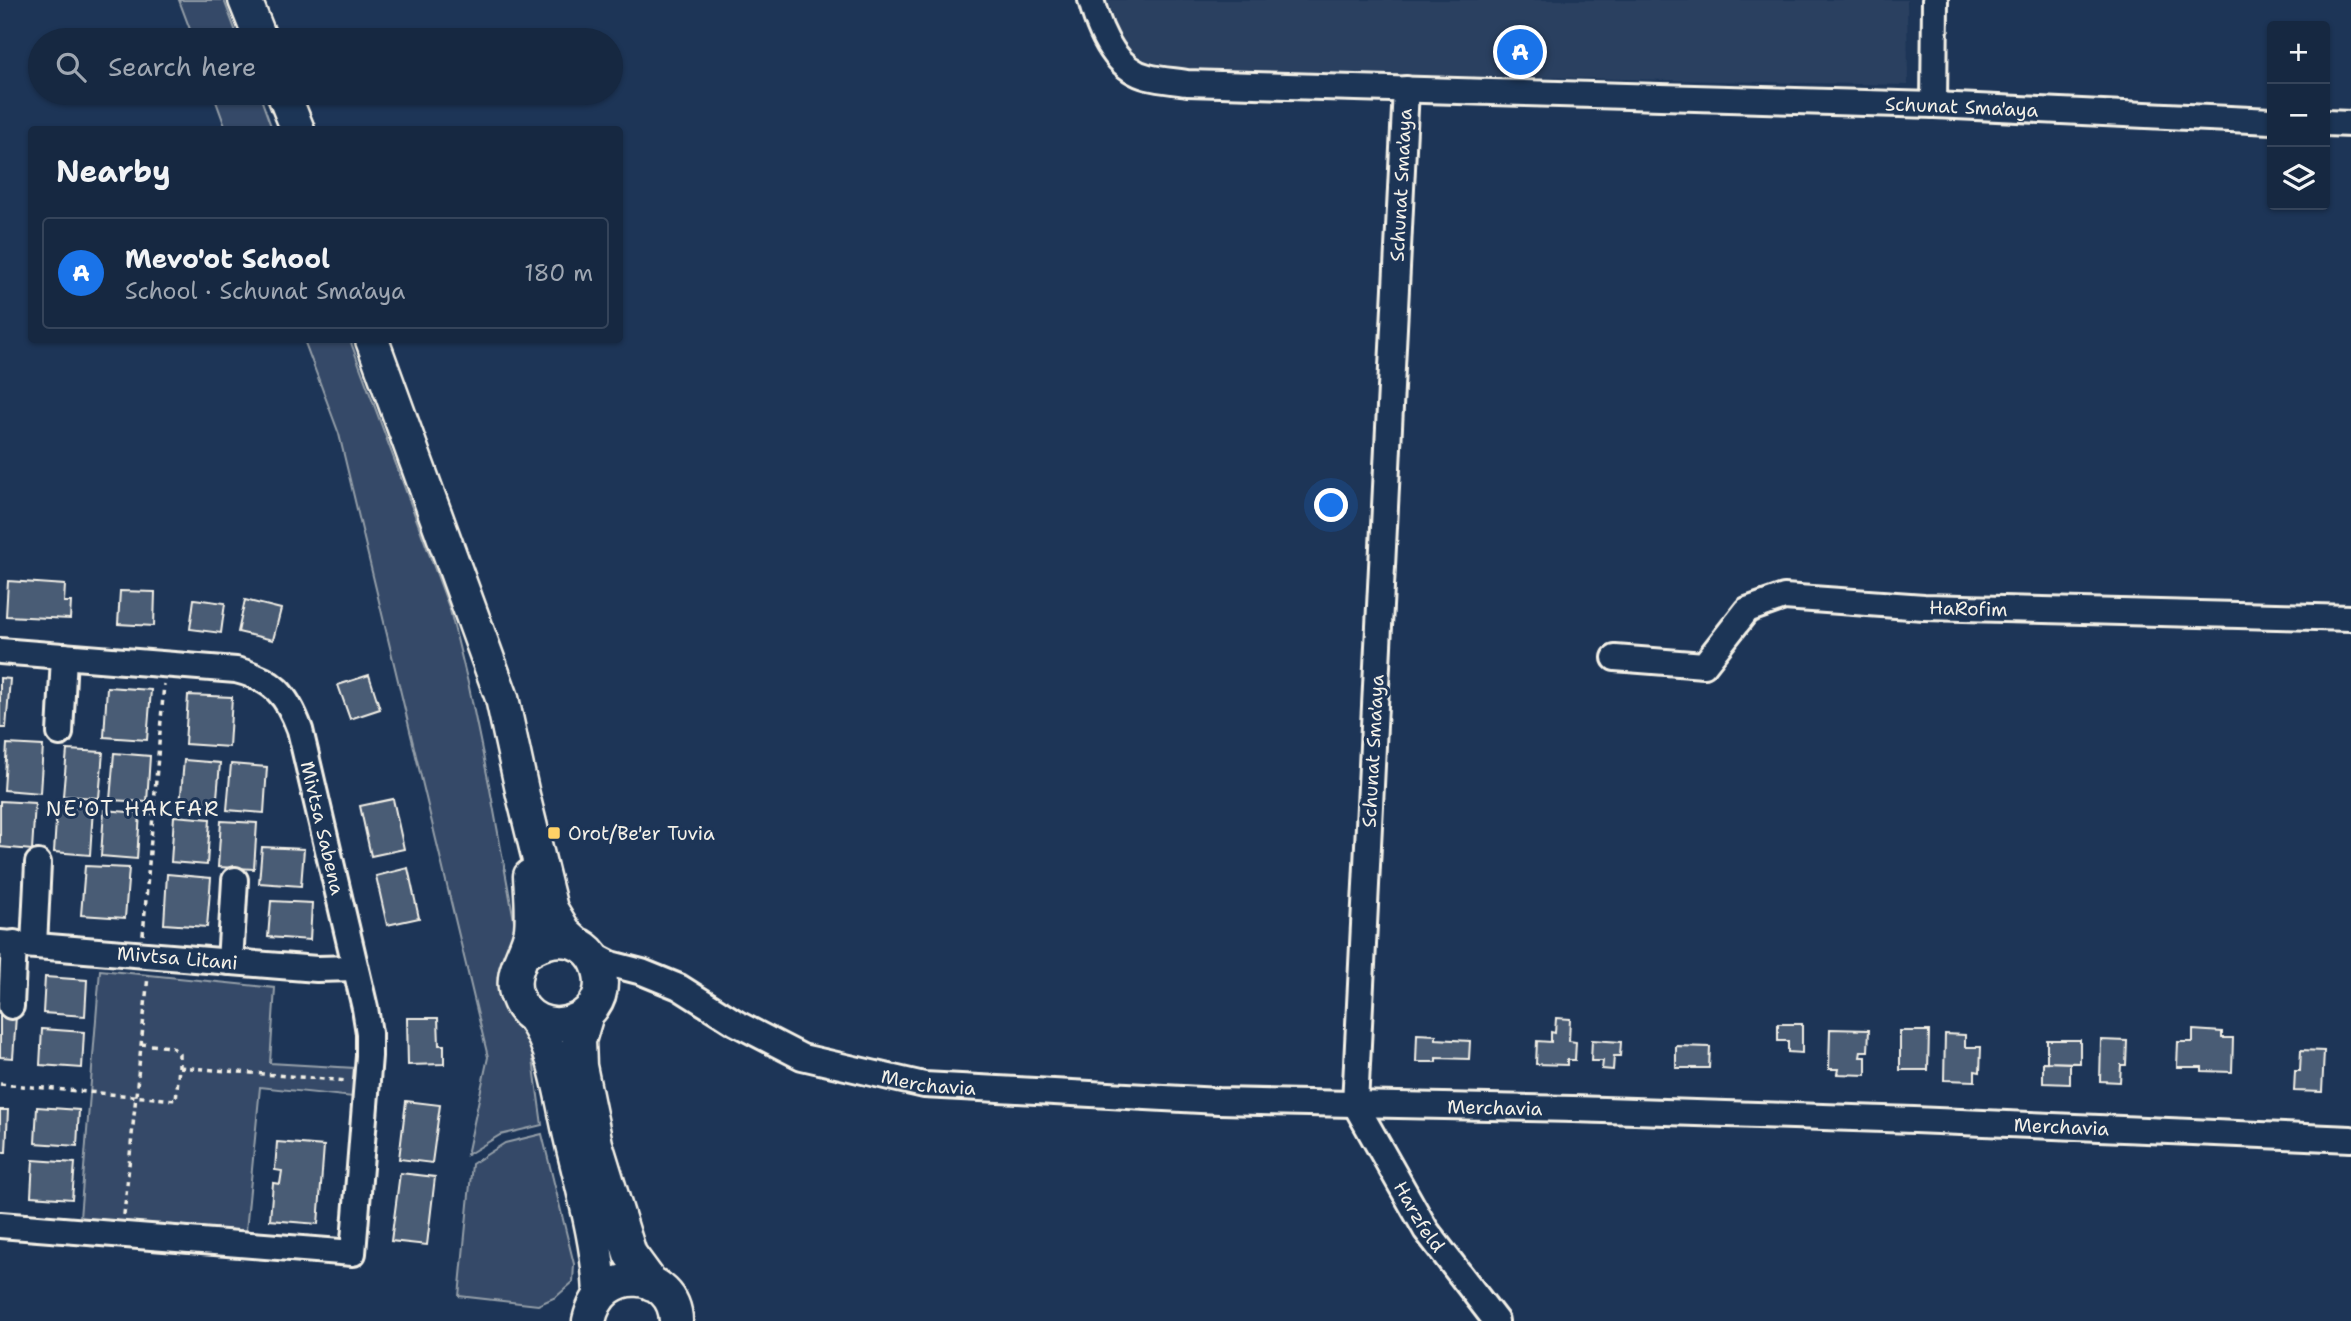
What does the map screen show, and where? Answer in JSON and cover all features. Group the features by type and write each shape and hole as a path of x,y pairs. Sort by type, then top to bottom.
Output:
{"main road":[{"path":"245,0 256,28"},
{"path":"288,105 296,126"},
{"path":"373,343 502,698 551,909 566,934 596,963 600,976 600,990 579,1041 580,1066 596,1144 630,1254 652,1284"},
{"path":"523,794 532,905 531,930 515,974 516,996 543,1033 592,1227 598,1265 591,1313"},
{"path":"524,954 536,945 550,940 564,939 582,948"},
{"path":"534,1019 547,1024 562,1025 576,1021 591,1008"},
{"path":"591,1313 611,1285 639,1279 664,1292 672,1303 676,1321"}],"street":[{"path":"1091,0 1097,22 1110,47 1127,67 1146,77 1187,83 1246,86 1406,89"},
{"path":"1934,106 1935,0"},
{"name":"Schunat Sma'aya","path":"1355,1104 1406,89 1934,106 2267,121"},
{"path":"2330,123 2351,124"},
{"name":"HaRofim","path":"1615,658 1704,665 1747,610 1784,597 1924,607 2351,618"},
{"name":"Mivtsa Sabena","path":"0,651 222,668 253,674 269,682 292,707 300,730 369,1032 368,1082 353,1253 122,1235"},
{"path":"60,733 64,656"},
{"path":"11,1006 16,944 38,863"},
{"path":"230,962 235,880"},
{"name":"Mivtsa Litani","path":"16,944 317,969 355,968"},
{"name":"Merchavia","path":"582,948 611,964 663,979 736,1023 802,1057 924,1085 1219,1101 1901,1119 2351,1139"},
{"path":"591,1008 611,990 623,985 663,979"},
{"name":"Harzfeld","path":"1355,1104 1426,1230 1496,1321"},
{"path":"0,1225 122,1235"}],"path":[{"path":"122,1235 141,1044 165,664"},
{"path":"0,1084 176,1100 179,1054 172,1046 141,1044"},
{"path":"178,1067 368,1082"}],"shaded area":[{"path":"179,0 224,0 234,28 190,28"},
{"path":"1107,0 1907,0 1908,85 1186,70 1144,62 1121,41"},
{"path":"217,105 263,105 271,126 225,126"},
{"path":"305,343 351,343 450,610 490,789 514,920 542,1125 500,1135 467,1155 488,1057 339,434"},
{"path":"100,970 275,988 270,1063 355,1068 353,1097 260,1087 246,1231 80,1218"},
{"path":"542,1134 574,1264 573,1282 556,1297 538,1305 459,1296 472,1164 505,1143"}],"building":[{"path":"8,581 65,585 64,602 71,602 70,619 6,616"},
{"path":"120,591 155,592 154,626 118,624"},
{"path":"194,599 225,603 221,633 190,629"},
{"path":"245,600 281,609 273,640 238,632"},
{"path":"369,675 380,709 350,719 338,685"},
{"path":"0,678 10,679 6,728 0,728"},
{"path":"107,687 151,690 147,740 104,737"},
{"path":"188,695 232,697 229,747 185,744"},
{"path":"7,744 43,746 40,793 4,790"},
{"path":"67,750 103,752 99,798 63,796"},
{"path":"114,753 150,756 147,802 110,800"},
{"path":"184,760 220,763 216,809 180,806"},
{"path":"231,764 267,767 264,813 227,810"},
{"path":"393,799 404,849 371,856 360,806"},
{"path":"0,801 35,803 32,850 0,847"},
{"path":"57,806 93,808 90,855 54,852"},
{"path":"104,810 140,813 137,859 101,856"},
{"path":"174,816 210,819 207,865 171,862"},
{"path":"221,821 257,823 254,869 218,867"},
{"path":"262,847 304,849 301,886 259,883"},
{"path":"85,866 129,868 125,918 81,915"},
{"path":"408,868 419,918 387,925 376,876"},
{"path":"167,874 211,878 207,927 164,924"},
{"path":"271,901 312,903 310,940 268,937"},
{"path":"45,977 87,980 85,1016 43,1013"},
{"path":"0,1015 16,1016 13,1058 0,1057"},
{"path":"407,1018 438,1018 439,1045 444,1045 444,1064 408,1065"},
{"path":"1556,1018 1570,1019 1569,1041 1576,1042 1575,1060 1567,1060 1567,1065 1536,1064 1537,1041 1551,1042"},
{"path":"1778,1024 1802,1024 1802,1053 1788,1052 1788,1041 1778,1041"},
{"path":"42,1029 84,1032 82,1068 40,1065"},
{"path":"1830,1029 1869,1030 1868,1051 1861,1051 1860,1057 1866,1057 1866,1075 1837,1074 1838,1069 1829,1069"},
{"path":"2193,1030 2222,1032 2222,1038 2233,1038 2232,1072 2202,1071 2202,1067 2177,1067 2178,1042 2193,1042"},
{"path":"1900,1031 1929,1031 1928,1070 1900,1070"},
{"path":"1417,1034 1436,1035 1436,1039 1470,1041 1469,1059 1436,1058 1436,1062 1416,1062"},
{"path":"1945,1034 1965,1035 1965,1047 1981,1047 1980,1072 1975,1071 1975,1081 1944,1080"},
{"path":"1592,1040 1621,1042 1620,1056 1614,1056 1613,1070 1602,1069 1603,1061 1591,1061"},
{"path":"2047,1040 2080,1040 2080,1063 2047,1062"},
{"path":"2101,1040 2127,1041 2126,1065 2121,1065 2120,1082 2100,1081"},
{"path":"1676,1046 1710,1047 1709,1068 1676,1068"},
{"path":"2301,1050 2324,1051 2322,1092 2294,1091 2295,1071 2300,1071"},
{"path":"2043,1062 2070,1063 2070,1084 2043,1083"},
{"path":"406,1101 440,1105 432,1163 399,1159"},
{"path":"37,1107 79,1110 77,1146 35,1143"},
{"path":"0,1110 8,1110 6,1152 0,1152"},
{"path":"277,1142 324,1146 318,1224 270,1220 273,1183 280,1184 282,1171 275,1170"},
{"path":"33,1160 75,1163 72,1199 31,1196"},
{"path":"400,1173 435,1177 427,1245 391,1241"}],"place":[{"name":"Mevo'ot School","path":"1520,52"},
{"name":"Orot/Be'er Tuvia","path":"554,833"}],"district":[{"name":"NE'OT HAKFAR","path":"133,809"}]}
